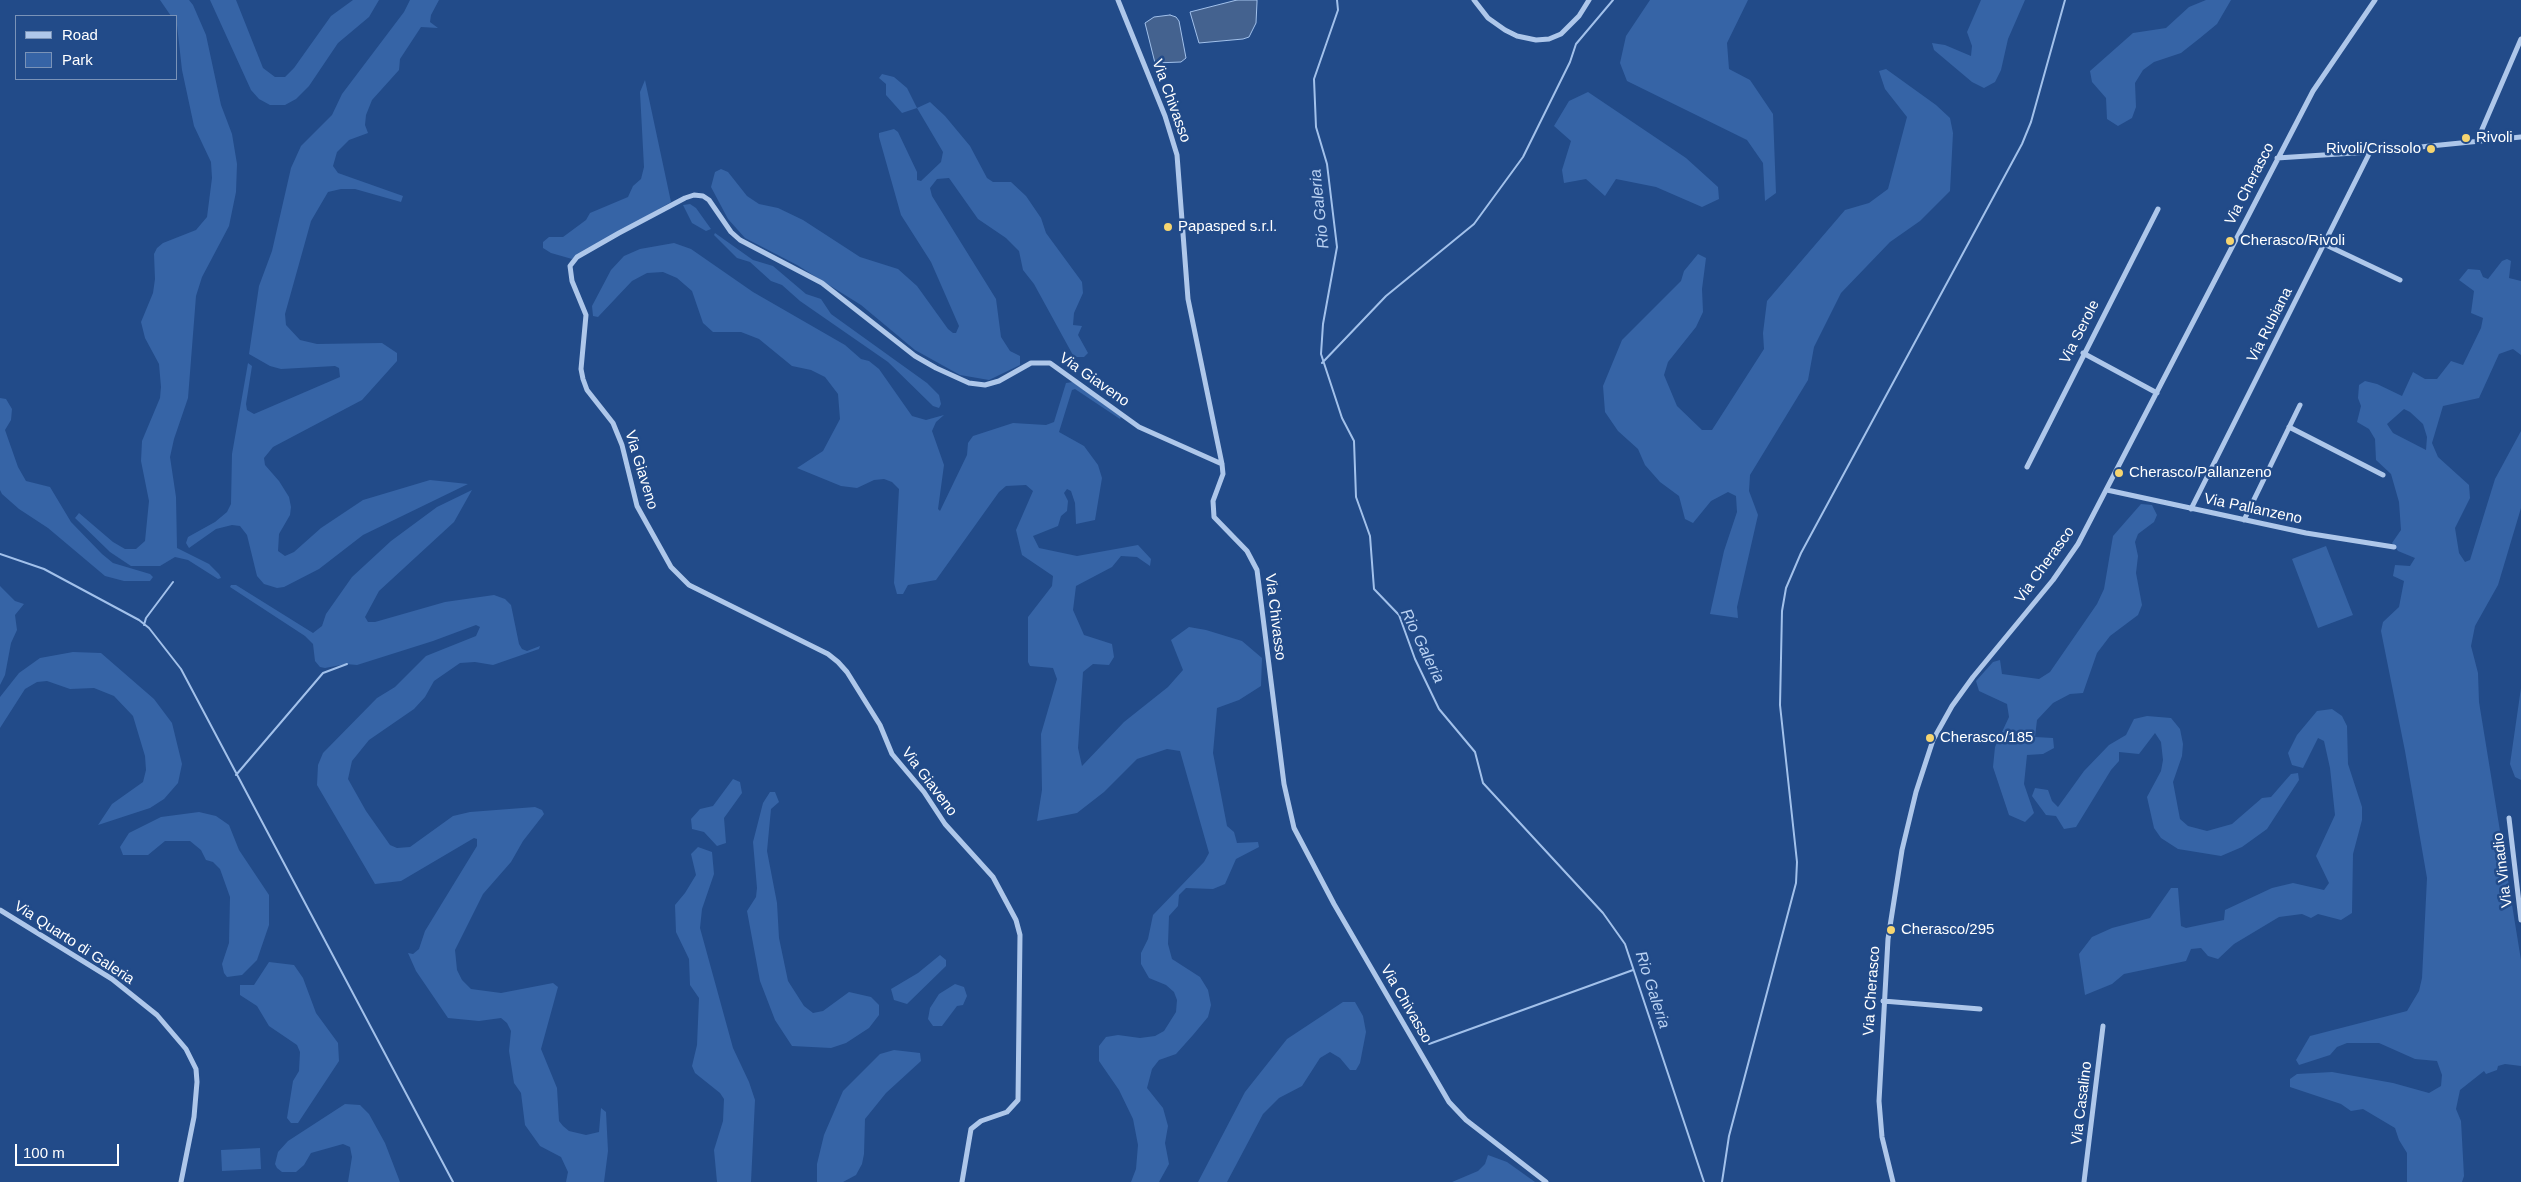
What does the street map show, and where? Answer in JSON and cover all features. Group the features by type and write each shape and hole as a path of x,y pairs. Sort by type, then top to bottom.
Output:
{"street":[{"name":"Via Chivasso","path":"1118,0 1165,116 1177,155 1188,299 1222,464 1223,474 1212,500 1214,517 1247,550 1257,570 1285,790 1290,815 1300,842 1449,1102 1466,1120 1546,1182"},
{"path":"1474,0 1488,18 1505,30 1517,36 1536,40 1561,34 1579,16 1589,0"},
{"name":"Via Cherasco","path":"1893,1182 1882,1137 1879,1101 1883,1001 1894,887 1916,792 1933,740 1952,706 1973,677 2066,562 2107,490 2313,91 2375,0"},
{"path":"2477,141 2521,39"},
{"path":"2277,158 2370,152 2521,136"},
{"name":"Via Rubiana","path":"2191,509 2370,152"},
{"name":"Via Giaveno","path":"962,1182 972,1129 981,1121 1008,1112 1018,1100 1018,925 993,877 945,824 924,792 892,754 880,725 847,672 838,662 828,654 689,585 671,567 637,506 622,445 613,423 587,390 582,379 581,369 586,315 572,281 570,266 572,261 585,251 628,228 690,196 702,196 709,200 731,232 745,244 822,283 915,356 936,368 969,383 984,385 999,381 1031,363 1050,364 1139,427 1222,464"},
{"name":"Via Serole","path":"2027,467 2083,353 2158,209"},
{"path":"2324,244 2400,280"},
{"path":"2083,353 2157,393"},
{"path":"2244,520 2300,404"},
{"path":"2289,427 2383,476"},
{"name":"Via Pallanzeno","path":"2107,490 2306,534 2394,546"},
{"name":"Via Vinadio","path":"2509,818 2521,920"},
{"name":"Via Quarto di Galeria","path":"0,910 77,956 120,985 157,1015 186,1049 196,1069 197,1082 194,1117 182,1182"},
{"path":"1883,1001 1980,1009"},
{"name":"Via Casalino","path":"2084,1182 2103,1026"}],"green space":[{"path":"160,0 189,0 193,5 206,35 221,105 232,134 237,164 236,192 229,226 202,277 196,296 188,398 170,457 176,497 177,548 209,564 219,574 221,578 218,579 188,560 175,557 160,566 131,566 110,552 75,518 79,513 113,542 125,549 136,549 145,541 149,501 141,461 142,441 160,398 161,387 159,364 145,338 141,322 153,293 155,279 154,254 163,243 196,230 207,217 212,178 211,162 194,126 182,70 178,15 170,15"},
{"path":"210,0 236,0 263,68 275,77 285,77 294,68 331,16 353,0 379,0 369,17 338,43 309,86 296,99 285,105 270,105 259,99 251,90"},
{"path":"410,0 439,0 431,15 430,22 438,28 421,27 400,59 399,70 372,100 366,115 365,125 368,133 349,140 337,152 333,166 338,173 403,196 401,202 355,189 341,189 328,192 311,221 285,314 286,325 300,340 317,344 382,343 397,353 397,361 362,400 273,447 264,458 265,465 279,481 289,497 291,507 290,515 279,534 278,551 285,556 294,552 321,528 363,500 430,480 468,484 363,535 319,569 284,587 277,588 264,584 257,576 247,535 240,526 232,525 216,529 189,548 186,543 188,537 215,522 227,512 231,504 232,454 248,363 252,366 246,404 247,410 254,414 340,377 339,368 335,366 281,369 270,366 249,354 259,286 272,251 291,168 301,146 332,115 342,94 404,12"},
{"path":"1650,0 1748,0 1727,43 1729,69 1750,80 1773,114 1776,193 1765,201 1763,163 1747,140 1627,81 1620,63 1626,36"},
{"path":"1981,0 2025,0 2008,39 2001,70 1995,82 1984,88 1972,82 1934,50 1932,43 1945,45 1971,56 1972,46 1967,32"},
{"path":"2206,0 2231,0 2217,24 2200,38 2181,53 2154,62 2143,70 2135,83 2136,107 2132,118 2118,126 2107,119 2106,98 2092,82 2090,71 2133,33 2166,28 2189,7"},
{"path":"1886,69 1936,105 1950,118 1953,133 1950,191 1920,221 1890,242 1841,293 1814,347 1808,380 1750,475 1749,491 1758,515 1737,607 1738,618 1710,614 1724,551 1737,512 1736,496 1728,492 1711,501 1693,523 1685,519 1679,496 1660,482 1645,465 1638,449 1618,431 1605,412 1603,386 1622,340 1681,281 1684,271 1698,254 1706,258 1702,289 1703,312 1696,327 1668,362 1664,375 1677,406 1702,430 1712,430 1764,349 1763,333 1767,301 1845,210 1869,203 1888,189 1907,117 1885,89 1879,71"},
{"path":"882,74 894,77 907,88 917,108 902,113 886,95 886,84 879,78"},
{"path":"645,80 671,202 572,259 551,253 543,248 543,242 549,237 563,237 586,220 590,213 628,197 633,186 641,179 644,167 640,92"},
{"path":"1588,92 1686,158 1718,187 1719,199 1702,207 1656,187 1616,179 1605,196 1586,179 1564,183 1562,170 1571,141 1554,126 1569,101"},
{"path":"930,102 945,116 970,146 987,178 993,182 1011,182 1026,196 1041,218 1046,233 1082,282 1083,293 1074,313 1073,325 1082,326 1078,335 1088,353 1084,357 1074,357 1034,284 1023,270 1019,251 1006,238 978,219 949,178 937,179 930,188 932,196 996,299 1001,337 1010,351 1020,356 1020,365 989,380 960,375 915,350 861,305 797,265 745,238 728,219 711,187 715,172 721,169 728,172 747,196 759,204 778,208 803,220 860,257 898,269 917,286 948,329 956,333 959,326 931,262 901,215 879,137 879,133 894,129 898,132 917,172 917,180 921,181 941,162 943,152 917,108"},
{"path":"690,204 696,208 711,229 706,231 692,223 683,205"},
{"path":"715,233 753,260 773,266 806,294 821,299 831,314 927,383 939,395 941,404 939,408 933,406 888,362 800,301 782,285 771,281 750,262 737,258 714,235"},
{"path":"674,243 691,249 753,292 845,345 861,359 869,361 879,369 912,416 926,420 944,415 936,422 932,431 944,465 938,509 940,511 967,455 968,443 973,436 1013,423 1046,425 1054,422 1066,383 1073,382 1121,417 1120,419 1075,389 1072,390 1059,432 1084,446 1098,465 1102,478 1095,520 1076,524 1075,503 1071,491 1067,489 1064,493 1068,501 1067,511 1061,516 1058,526 1033,536 1039,548 1077,556 1138,545 1151,559 1150,566 1137,557 1121,556 1112,567 1076,586 1073,610 1084,635 1112,644 1114,657 1109,665 1093,664 1083,672 1078,748 1082,766 1124,722 1168,687 1183,670 1171,640 1189,627 1242,641 1262,658 1261,686 1239,700 1217,708 1213,753 1227,826 1234,832 1237,843 1258,842 1259,847 1236,859 1225,884 1213,889 1186,888 1179,895 1178,906 1169,916 1168,944 1172,959 1200,977 1208,990 1211,1005 1208,1017 1176,1054 1159,1060 1152,1069 1147,1088 1163,1108 1168,1126 1165,1143 1169,1164 1159,1182 1131,1182 1136,1169 1138,1145 1133,1119 1119,1090 1099,1061 1099,1046 1106,1037 1118,1035 1140,1038 1155,1036 1164,1031 1176,1012 1177,1000 1174,992 1166,985 1149,978 1141,964 1141,953 1148,939 1153,915 1204,862 1209,853 1180,751 1167,749 1137,759 1104,792 1077,813 1037,821 1042,790 1041,734 1057,679 1053,668 1030,666 1028,662 1028,617 1052,586 1053,576 1022,555 1016,530 1033,491 1026,485 1006,486 999,492 936,580 908,585 903,594 897,594 894,583 899,489 892,482 884,479 874,480 857,488 841,486 797,468 823,451 840,419 838,394 825,377 811,370 792,366 759,339 741,332 713,332 703,323 692,291 677,278 663,272 647,273 632,281 598,317 593,316 592,306 611,270 624,256 640,249"},
{"path":"2507,259 2511,261 2509,278 2521,281 2521,355 2513,349 2499,354 2479,398 2443,406 2432,443 2438,457 2469,485 2470,498 2455,528 2459,553 2465,562 2470,560 2495,479 2521,431 2521,508 2498,585 2475,626 2471,646 2478,673 2479,702 2521,960 2521,1066 2505,1064 2498,1066 2497,1070 2486,1074 2484,1071 2460,1090 2456,1109 2461,1121 2464,1176 2462,1182 2407,1182 2407,1153 2399,1140 2395,1128 2363,1109 2351,1111 2341,1104 2290,1087 2290,1079 2297,1074 2332,1072 2393,1083 2429,1093 2441,1086 2442,1075 2437,1061 2415,1059 2379,1043 2347,1043 2337,1047 2330,1055 2299,1065 2296,1060 2310,1036 2407,1011 2419,991 2422,978 2427,878 2405,751 2381,631 2383,622 2399,607 2404,581 2393,576 2395,565 2410,566 2415,558 2398,551 2392,543 2401,530 2399,502 2391,474 2376,460 2375,439 2369,429 2357,422 2361,406 2358,398 2359,385 2365,381 2377,384 2402,396 2413,372 2425,379 2437,379 2451,361 2463,365 2481,328 2483,318 2471,313 2474,291 2459,280 2468,269 2480,270 2483,277 2488,279 2502,261","holes":["2404,409 2423,424 2427,437 2426,450 2393,433 2387,424"]},
{"path":"0,398 6,399 12,409 11,420 5,430 18,467 26,481 50,487 71,522 102,554 113,563 150,574 153,577 150,581 124,581 105,576 48,528 19,509 2,494 0,490"},
{"path":"472,490 454,522 379,591 365,617 368,622 375,622 445,602 494,595 505,599 511,605 519,644 522,649 527,651 540,646 539,649 493,665 475,662 460,663 434,681 425,697 414,709 369,740 352,761 348,779 366,811 390,845 397,848 410,847 453,816 470,812 535,807 542,810 544,814 523,841 511,862 483,894 455,950 457,970 462,980 471,989 501,993 553,983 558,987 541,1049 557,1088 559,1121 563,1126 569,1131 586,1135 599,1132 601,1108 606,1112 608,1151 604,1182 566,1182 568,1172 561,1157 540,1146 525,1125 521,1093 514,1083 509,1051 511,1031 507,1023 501,1018 479,1021 448,1018 416,971 408,953 413,954 419,949 425,931 477,846 477,839 474,838 401,881 375,884 317,785 318,765 323,753 377,698 395,687 426,656 476,636 480,627 476,625 357,665 346,664 325,668 320,667 315,661 313,644 305,636 230,587 231,585 236,585 313,633 322,626 326,614 352,577 391,541 437,507"},
{"path":"2141,504 2152,505 2157,515 2154,522 2138,534 2135,542 2138,556 2136,573 2142,605 2138,615 2110,636 2097,653 2083,693 2070,694 2053,703 2037,720 2035,737 2053,738 2054,748 2043,754 2027,755 2024,784 2034,813 2025,822 2009,815 1993,767 1995,747 2009,717 2007,704 1979,691 1976,681 1993,662 2000,660 2002,674 2039,679 2050,672 2097,604 2104,589 2113,536"},
{"path":"2326,546 2353,615 2318,628 2292,559"},
{"path":"0,586 15,601 24,604 15,615 17,630 11,643 5,675 0,685"},
{"path":"73,652 101,653 154,699 172,723 182,764 178,783 164,799 150,808 98,825 112,804 143,782 146,770 145,756 133,716 114,696 94,688 70,689 47,681 37,682 25,689 0,728 0,697 19,673 40,658"},
{"path":"2521,688 2521,780 2515,777 2510,764"},
{"path":"2332,709 2342,716 2347,726 2348,764 2362,807 2362,820 2353,854 2352,913 2341,920 2318,914 2311,918 2302,914 2279,917 2234,944 2218,959 2208,956 2201,948 2191,949 2186,961 2124,974 2112,984 2085,995 2079,954 2092,937 2112,928 2150,918 2171,888 2178,888 2181,926 2186,928 2224,920 2225,910 2272,888 2293,883 2324,890 2329,883 2316,856 2335,815 2330,768 2324,741 2318,738 2303,768 2292,765 2288,753 2297,735 2317,711"},
{"path":"2147,716 2171,718 2180,729 2183,744 2182,756 2173,782 2180,819 2188,826 2207,831 2232,824 2262,798 2271,797 2291,774 2298,773 2299,780 2267,829 2242,847 2221,856 2178,849 2161,838 2154,828 2147,797 2161,771 2163,760 2161,742 2155,733 2139,754 2119,752 2119,761 2111,770 2076,827 2064,829 2056,816 2046,815 2032,796 2035,788 2048,790 2052,801 2058,807 2084,771 2109,745 2126,735 2134,719"},
{"path":"733,779 740,782 742,793 724,818 726,843 717,846 704,832 692,829 691,819 700,809 713,806"},
{"path":"770,792 775,792 779,802 771,809 767,851 777,903 779,938 788,981 804,1006 813,1013 823,1011 849,992 871,997 879,1005 879,1015 869,1028 846,1043 831,1048 792,1046 775,1020 760,981 747,911 756,897 757,888 753,842 763,803"},
{"path":"199,812 216,816 229,825 239,850 269,895 269,925 257,960 242,975 227,977 222,964 229,943 230,897 220,869 213,862 206,860 201,850 190,841 165,841 148,855 123,855 120,847 129,833 161,817"},
{"path":"698,847 712,852 714,874 702,909 700,928 733,1048 755,1100 751,1182 717,1182 714,1150 723,1121 724,1099 720,1093 695,1073 692,1066 697,1045 699,998 690,985 689,959 676,932 675,905 696,875 691,854"},
{"path":"940,955 946,960 946,966 907,1004 894,1000 891,989 918,973"},
{"path":"269,962 294,965 303,978 316,1013 338,1043 339,1061 298,1123 291,1123 287,1118 293,1081 299,1071 300,1052 297,1045 269,1026 257,1006 240,995 240,985 254,985"},
{"path":"955,984 964,987 967,996 963,1005 957,1006 942,1026 933,1026 928,1019 930,1008 939,994"},
{"path":"1343,1002 1355,1002 1363,1016 1366,1032 1360,1063 1356,1070 1350,1070 1340,1058 1330,1052 1320,1058 1302,1086 1279,1098 1263,1114 1227,1182 1198,1182 1245,1092 1287,1039"},
{"path":"894,1050 920,1053 921,1061 886,1093 865,1119 864,1154 862,1164 856,1175 843,1182 817,1182 817,1164 824,1135 843,1091 880,1054"},
{"path":"345,1104 360,1105 369,1114 385,1143 400,1182 348,1182 352,1157 350,1147 343,1144 311,1153 304,1165 296,1172 282,1172 277,1168 275,1164 278,1152 288,1141"},
{"path":"260,1148 261,1169 222,1171 221,1150"},
{"path":"1488,1155 1507,1162 1535,1182 1452,1182 1478,1171 1485,1164"}],"shaded area":[{"path":"1237,0 1257,0 1256,23 1249,37 1199,43 1190,12"},
{"path":"1170,15 1176,17 1179,21 1186,58 1181,62 1155,63 1145,23 1154,17"}],"waterway":[{"name":"Rio Galeria","path":"1337,0 1338,10 1314,79 1316,127 1327,164 1337,247 1323,324 1321,354 1342,418 1354,441 1356,497 1370,536 1374,589 1399,615 1415,659 1439,709 1475,752 1483,783 1603,913 1625,944 1704,1182"},
{"path":"1322,363 1386,296 1474,224 1523,157 1570,62 1576,44 1613,0"},
{"path":"1722,1182 1729,1136 1796,883 1797,862 1780,705 1782,611 1786,588 1801,553 2022,144 2031,122 2065,0"},
{"path":"0,554 44,569 139,620 149,628 181,669 453,1182"},
{"path":"144,625 146,618 173,582"},
{"path":"236,775 323,673 347,664"},
{"path":"1429,1044 1633,970"}],"place":[{"name":"Rivoli","path":"2466,138"},
{"name":"Rivoli/Crissolo","path":"2431,149"},
{"name":"Papasped s.r.l.","path":"1168,227"},
{"name":"Cherasco/Rivoli","path":"2230,241"},
{"name":"Cherasco/Pallanzeno","path":"2119,473"},
{"name":"Cherasco/185","path":"1930,738"},
{"name":"Cherasco/295","path":"1891,930"}]}
